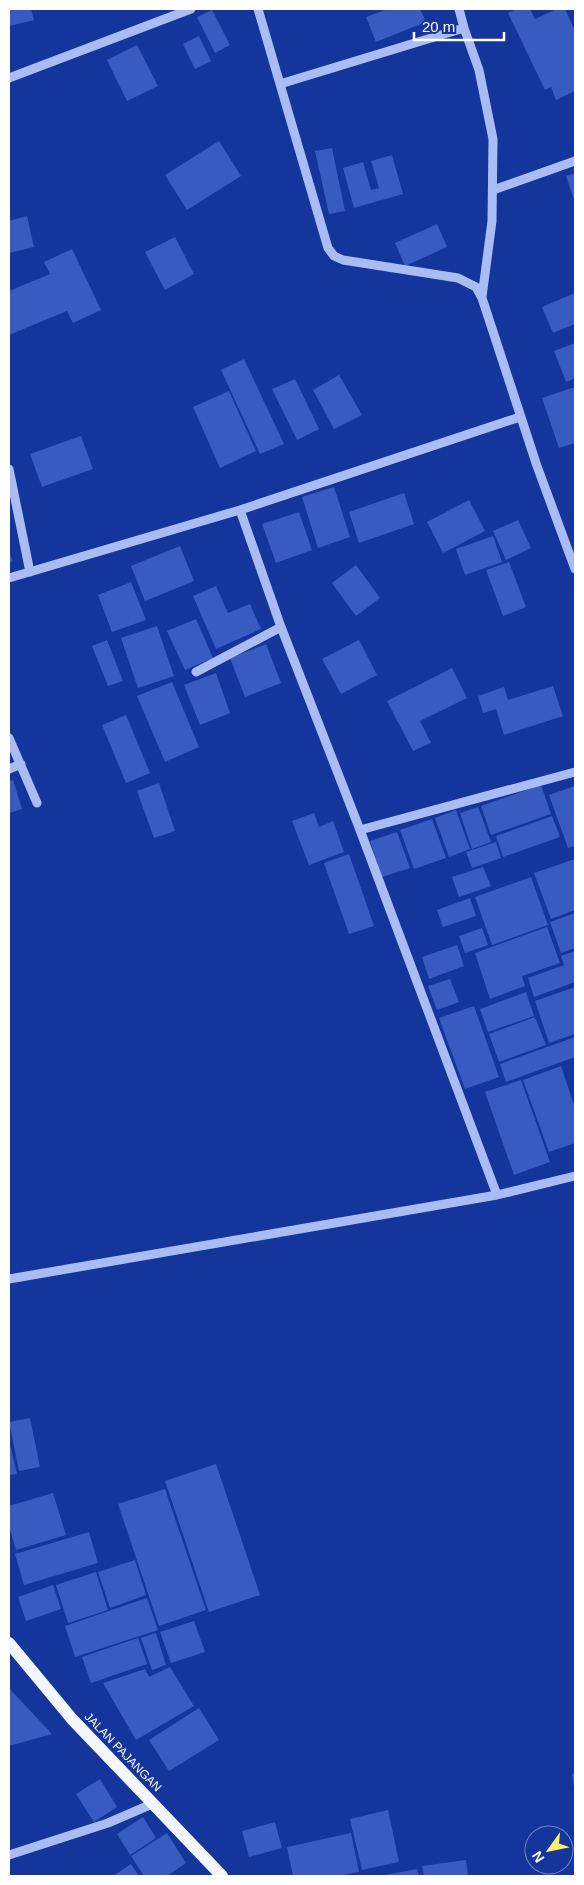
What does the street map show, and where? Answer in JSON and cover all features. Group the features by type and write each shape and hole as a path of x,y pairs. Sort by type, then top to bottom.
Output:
{"main road":[{"name":"JALAN PAJANGAN","path":"9,1643 72,1719 222,1876"}],"street":[{"path":"9,78 191,9"},
{"path":"258,9 328,248 334,256 348,261 458,278 476,287 482,298 520,417 575,569"},
{"path":"459,9 480,70 493,139 492,221 482,298"},
{"path":"280,84 464,28"},
{"path":"493,190 575,161"},
{"path":"9,578 240,510 520,417"},
{"path":"9,469 30,572"},
{"path":"240,510 281,627 360,830 497,1196"},
{"path":"196,672 281,627"},
{"path":"9,738 37,803"},
{"path":"9,768 21,764"},
{"path":"360,830 575,772"},
{"path":"9,1279 497,1196 575,1176"},
{"path":"9,1855 108,1823 152,1804"}],"building":[{"path":"9,9 31,9 34,20 9,26"},
{"path":"388,9 420,9 426,22 376,42 366,17"},
{"path":"517,9 530,9 535,19 557,9 565,9 575,31 575,91 556,100 551,87 545,90 508,13"},
{"path":"212,10 230,45 215,53 197,17"},
{"path":"199,36 211,61 195,69 183,44"},
{"path":"137,45 158,86 127,101 107,60"},
{"path":"219,141 241,176 187,210 165,175"},
{"path":"332,148 345,211 329,214 315,151"},
{"path":"392,155 403,194 354,208 343,168 363,162 371,190 379,188 371,161"},
{"path":"575,173 575,203 566,176"},
{"path":"27,216 34,247 9,253 9,221"},
{"path":"437,224 447,247 405,266 395,243"},
{"path":"175,237 194,274 165,290 145,252"},
{"path":"72,249 101,310 73,323 67,311 9,335 9,291 50,274 44,262"},
{"path":"575,293 575,324 553,333 542,307"},
{"path":"575,343 575,378 566,382 554,351"},
{"path":"244,359 284,444 260,454 221,370"},
{"path":"339,375 362,415 334,429 313,390"},
{"path":"295,379 319,429 297,440 272,389"},
{"path":"575,387 575,443 559,448 542,398"},
{"path":"229,391 256,451 220,468 193,407"},
{"path":"81,436 93,469 42,487 30,454"},
{"path":"334,487 350,537 318,548 302,497"},
{"path":"404,493 414,524 359,543 349,512"},
{"path":"469,500 485,531 443,553 427,522"},
{"path":"299,512 312,550 276,563 262,524"},
{"path":"518,520 531,548 506,560 493,531"},
{"path":"493,536 502,562 465,575 456,549"},
{"path":"180,546 194,581 145,601 131,566"},
{"path":"9,552 13,561 9,563"},
{"path":"509,562 526,607 503,616 486,570"},
{"path":"356,565 380,598 356,616 332,583"},
{"path":"131,582 146,620 112,632 98,595"},
{"path":"216,586 228,613 250,604 261,629 216,649 193,596"},
{"path":"196,619 213,658 185,670 167,631"},
{"path":"157,626 174,676 138,688 121,638"},
{"path":"107,640 123,681 108,686 92,646"},
{"path":"359,640 377,675 341,694 322,659"},
{"path":"266,644 281,683 245,697 230,658"},
{"path":"452,668 467,698 420,721 431,743 413,751 387,701"},
{"path":"216,673 230,713 200,725 184,685"},
{"path":"172,682 199,747 165,762 137,696"},
{"path":"553,686 563,716 504,735 496,709 483,713 478,696 504,687 508,700"},
{"path":"126,715 150,773 126,783 102,725"},
{"path":"13,780 22,809 9,813 9,781"},
{"path":"159,783 175,831 154,838 137,791"},
{"path":"541,785 551,814 491,835 481,806"},
{"path":"575,786 575,846 568,848 549,795"},
{"path":"478,807 491,842 472,849 460,813"},
{"path":"456,810 470,849 449,857 435,818"},
{"path":"314,813 319,827 333,821 344,852 309,865 292,821"},
{"path":"552,816 560,837 503,857 496,836"},
{"path":"432,819 446,858 414,869 400,830"},
{"path":"397,832 410,868 382,877 370,841"},
{"path":"496,842 501,858 472,868 466,852"},
{"path":"349,854 374,926 349,934 324,863"},
{"path":"575,859 575,910 551,919 534,873"},
{"path":"483,867 491,886 459,897 452,877"},
{"path":"531,877 548,925 492,945 475,897"},
{"path":"470,898 476,916 443,927 437,910"},
{"path":"575,913 575,948 561,953 550,922"},
{"path":"547,927 560,963 522,976 525,986 490,999 475,953"},
{"path":"482,928 488,945 465,953 459,936"},
{"path":"457,945 464,966 429,979 422,957"},
{"path":"575,951 575,982 534,997 528,978 564,965 561,956"},
{"path":"450,979 459,1002 437,1010 428,986"},
{"path":"575,987 575,1034 549,1043 535,1001"},
{"path":"526,992 534,1016 488,1032 480,1009"},
{"path":"474,1006 499,1077 465,1089 439,1018"},
{"path":"535,1017 546,1045 499,1062 489,1034"},
{"path":"575,1037 575,1057 506,1082 500,1064"},
{"path":"561,1066 575,1108 575,1143 549,1152 523,1080"},
{"path":"521,1080 550,1162 514,1175 485,1092"},
{"path":"30,1418 40,1467 19,1471 9,1422"},
{"path":"9,1440 17,1474 9,1475"},
{"path":"216,1464 260,1595 209,1612 165,1481"},
{"path":"165,1489 206,1610 159,1626 118,1504"},
{"path":"53,1493 66,1535 16,1550 9,1526 9,1506"},
{"path":"89,1532 98,1563 24,1585 15,1554"},
{"path":"135,1560 146,1595 110,1608 98,1572"},
{"path":"96,1572 108,1610 68,1623 56,1585"},
{"path":"53,1585 61,1609 26,1621 18,1597"},
{"path":"147,1598 158,1630 75,1657 65,1626"},
{"path":"194,1621 205,1652 171,1663 160,1632"},
{"path":"156,1633 166,1665 152,1670 141,1638"},
{"path":"138,1638 147,1664 91,1683 82,1657"},
{"path":"170,1667 194,1706 136,1740 103,1683 145,1669 149,1677"},
{"path":"9,1688 52,1734 9,1746"},
{"path":"199,1708 219,1740 169,1771 149,1740"},
{"path":"575,1773 575,1788 574,1788 572,1774"},
{"path":"100,1779 117,1807 94,1822 76,1794"},
{"path":"388,1810 399,1862 362,1870 350,1819"},
{"path":"143,1817 156,1838 130,1855 117,1834"},
{"path":"275,1822 282,1848 249,1857 242,1831"},
{"path":"167,1833 186,1863 167,1876 144,1876 131,1856"},
{"path":"351,1833 359,1872 338,1876 293,1876 287,1847"},
{"path":"466,1860 468,1876 424,1876 422,1866"},
{"path":"131,1864 139,1876 113,1876"},
{"path":"417,1869 419,1876 384,1876 384,1875"}]}
